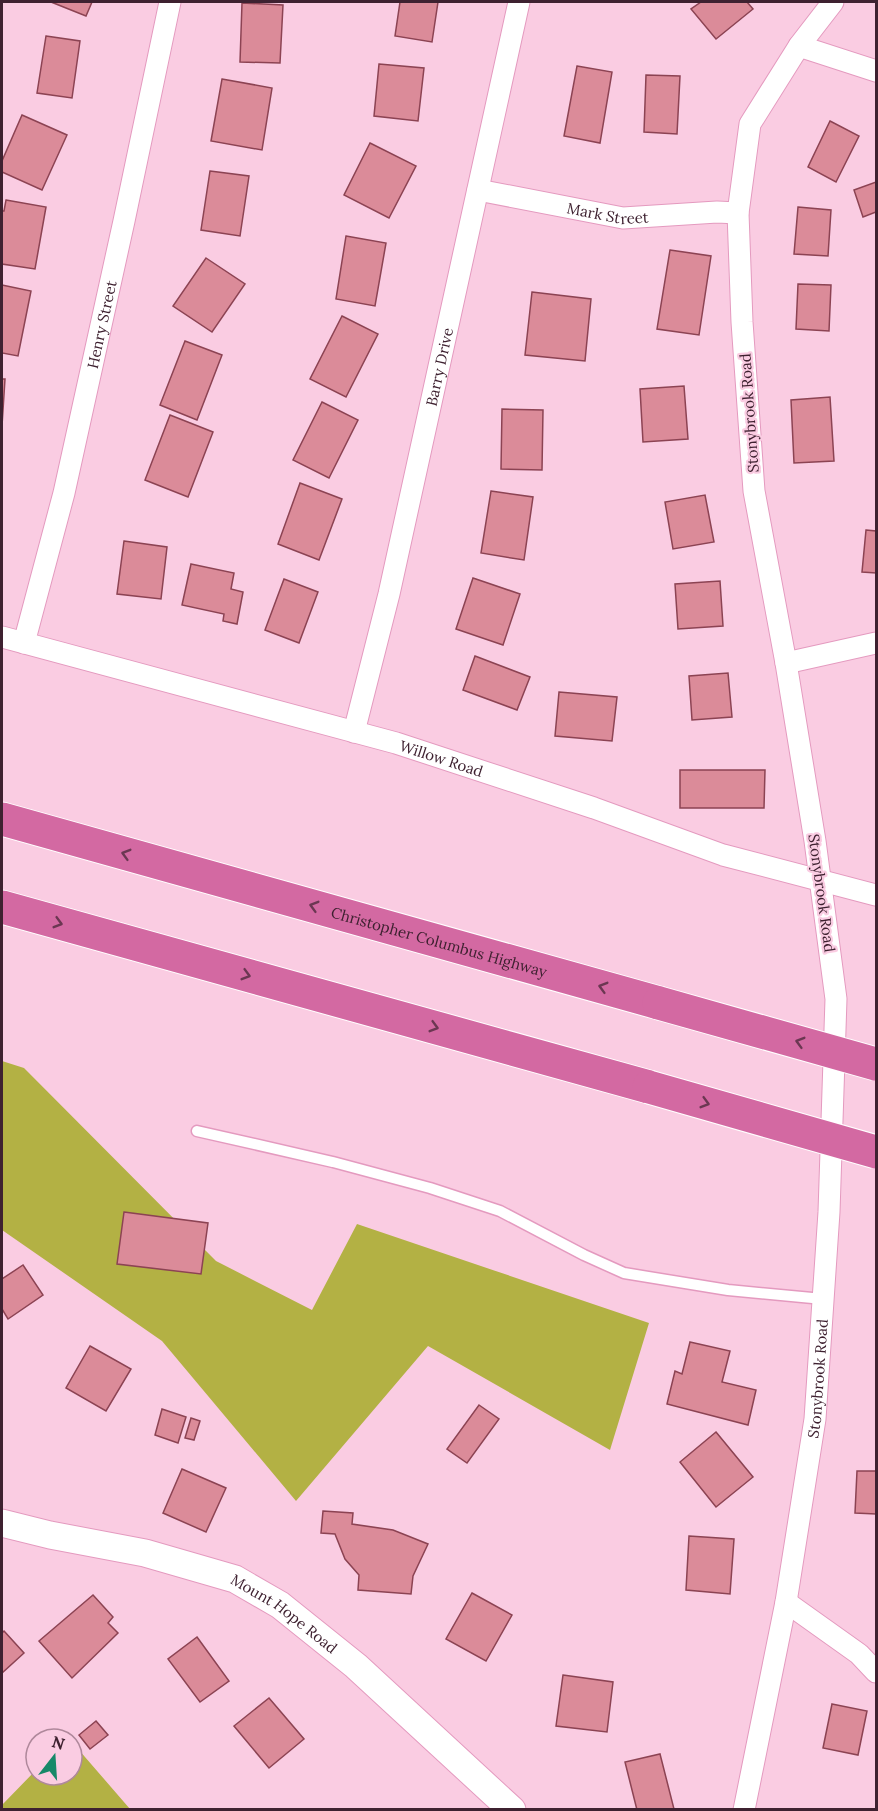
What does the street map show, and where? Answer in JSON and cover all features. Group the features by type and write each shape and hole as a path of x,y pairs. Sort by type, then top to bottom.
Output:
{"highway":[{"name":"Christopher Columbus Highway","path":"2,819 876,1064"},
{"path":"2,907 876,1152"}],"street":[{"name":"Henry Street","path":"24,643 64,493 170,2"},
{"name":"Barry Drive","path":"354,732 389,594 519,2"},
{"name":"Stonybrook Road","path":"744,1809 786,1602 814,1419 829,1212 836,999 786,663 754,491 742,322 738,213 750,124 799,46 832,2"},
{"path":"799,46 876,71"},
{"name":"Mark Street","path":"478,190 622,218 717,212 738,213"},
{"name":"Willow Road","path":"2,637 396,743 594,808 723,855 876,895"},
{"path":"786,663 876,643"},
{"name":"Mount Hope Road","path":"2,1523 50,1535 145,1553 235,1579 280,1605 356,1666 512,1809"},
{"path":"786,1602 859,1654 876,1672"}],"lane":[{"path":"197,1131 333,1162 500,1211 624,1274 728,1290 823,1299"}],"shaded area":[{"path":"2,1061 24,1068 216,1261 312,1310 357,1224 649,1323 610,1450 428,1346 296,1501 162,1341 2,1230"},
{"path":"84,1756 130,1809 2,1809 2,1805 24,1782 24,1787 84,1787"}],"building":[{"path":"51,2 92,2 86,16"},
{"path":"400,2 438,2 432,42 395,36"},
{"path":"701,2 747,2 753,9 716,39 691,9"},
{"path":"242,3 283,5 280,63 240,62"},
{"path":"46,36 80,41 72,98 37,93"},
{"path":"379,64 424,68 418,121 374,116"},
{"path":"577,66 612,72 600,143 564,136"},
{"path":"646,75 680,76 677,134 644,132"},
{"path":"222,79 272,88 262,150 211,141"},
{"path":"22,115 67,135 42,190 2,172 2,161"},
{"path":"830,121 859,136 836,182 808,167"},
{"path":"370,143 416,166 389,218 344,195"},
{"path":"210,171 249,176 240,236 201,230"},
{"path":"876,182 876,212 863,217 854,190"},
{"path":"6,200 46,207 35,269 2,264 2,211 4,211"},
{"path":"798,207 831,210 828,256 794,254"},
{"path":"346,236 386,243 375,306 336,299"},
{"path":"670,250 711,256 699,335 657,329"},
{"path":"206,258 245,284 212,332 173,306"},
{"path":"798,284 831,285 829,331 796,329"},
{"path":"2,285 31,291 18,356 2,353"},
{"path":"532,292 591,299 585,361 525,355"},
{"path":"342,316 378,334 346,397 310,379"},
{"path":"185,341 222,355 197,420 160,405"},
{"path":"2,379 5,379 2,426"},
{"path":"684,386 688,439 643,442 640,389"},
{"path":"830,397 834,461 794,463 791,400"},
{"path":"322,402 358,420 329,478 293,460"},
{"path":"502,409 543,410 542,470 501,469"},
{"path":"170,415 213,432 188,497 145,480"},
{"path":"300,483 342,499 319,560 278,544"},
{"path":"491,491 533,497 524,560 481,553"},
{"path":"705,495 714,542 673,549 665,502"},
{"path":"866,530 876,531 876,573 862,572"},
{"path":"124,541 167,547 161,599 117,594"},
{"path":"191,564 234,573 231,589 243,592 237,624 223,621 224,614 182,605"},
{"path":"473,578 520,594 503,645 456,629"},
{"path":"284,579 318,592 299,643 265,630"},
{"path":"720,581 723,626 678,629 675,584"},
{"path":"475,656 530,677 517,710 463,690"},
{"path":"728,673 732,717 692,720 689,676"},
{"path":"559,692 617,697 612,741 555,736"},
{"path":"680,770 765,770 764,808 680,808"},
{"path":"124,1212 208,1223 201,1274 117,1264"},
{"path":"23,1265 43,1295 8,1319 2,1309 2,1279"},
{"path":"690,1342 730,1351 722,1382 756,1390 748,1425 667,1404 675,1371 682,1374"},
{"path":"90,1346 131,1369 106,1411 66,1388"},
{"path":"479,1405 499,1419 467,1463 447,1449"},
{"path":"162,1409 186,1417 178,1443 155,1435"},
{"path":"191,1418 200,1421 194,1440 185,1438"},
{"path":"716,1432 753,1477 716,1507 680,1462"},
{"path":"182,1469 226,1488 206,1532 163,1513"},
{"path":"857,1471 876,1471 876,1514 855,1513"},
{"path":"323,1511 353,1513 352,1524 393,1530 428,1544 413,1576 411,1594 358,1590 359,1575 345,1559 335,1534 321,1533"},
{"path":"689,1536 734,1539 730,1594 686,1590"},
{"path":"472,1593 512,1615 486,1661 446,1639"},
{"path":"93,1595 113,1617 108,1623 118,1633 72,1678 39,1641"},
{"path":"4,1631 24,1653 2,1673 2,1633"},
{"path":"197,1637 229,1681 200,1702 168,1659"},
{"path":"563,1675 613,1682 607,1732 556,1726"},
{"path":"269,1698 304,1739 269,1768 234,1726"},
{"path":"832,1704 867,1711 858,1755 823,1748"},
{"path":"96,1721 108,1735 90,1749 84,1741 84,1731"},
{"path":"660,1754 674,1809 637,1810 625,1762"}]}
